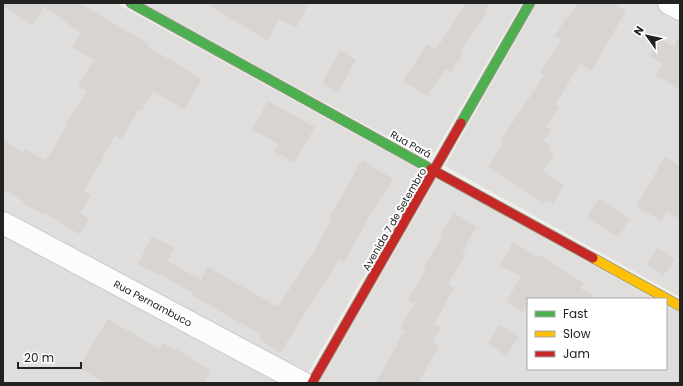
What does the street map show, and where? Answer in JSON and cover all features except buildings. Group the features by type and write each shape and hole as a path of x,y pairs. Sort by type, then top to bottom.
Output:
{"street":[{"name":"Rua Pará","path":"131,3 435,169 666,298"},
{"name":"Avenida 7 de Setembro","path":"312,383 530,3"},
{"path":"669,3 680,9"},
{"name":"Rua Pernambuco","path":"3,223 302,383"},
{"name":"Rua Pará","path":"667,299 680,306"}],"shaded area":[{"path":"3,3 116,3 424,172 305,378 3,216"},
{"path":"143,3 522,3 430,160"},
{"path":"537,3 655,3 680,17 680,297 445,166"},
{"path":"437,178 652,298 527,298 527,370 667,370 667,306 680,313 680,383 319,383"},
{"path":"3,230 287,383 3,383"}],"traffic: fast":[{"path":"131,3 431,169"},
{"path":"461,123 530,3"}],"traffic: slow":[{"path":"593,258 666,298"},
{"path":"667,299 680,306"}],"traffic: jam":[{"path":"312,383 461,123"},
{"path":"431,169 593,258"}]}
